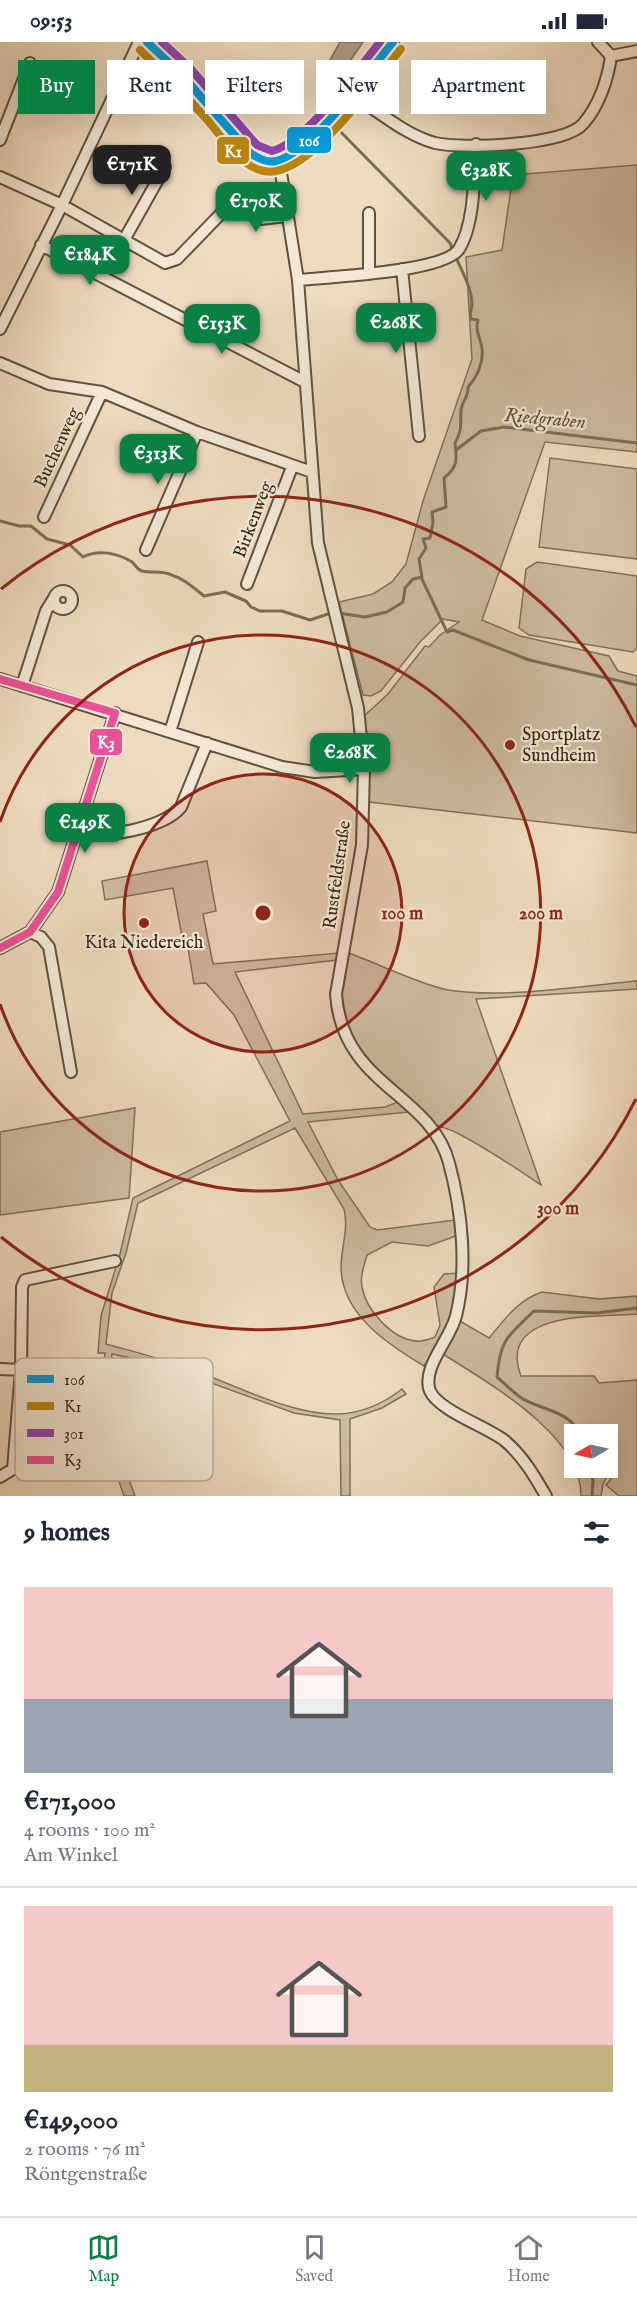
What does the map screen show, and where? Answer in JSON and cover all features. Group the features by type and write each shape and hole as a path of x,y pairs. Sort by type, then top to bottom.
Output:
{"street":[{"path":"0,329 139,42"},
{"path":"147,42 182,75 250,153 263,160 279,160 304,143 332,114"},
{"path":"378,60 393,42"},
{"path":"598,42 611,56"},
{"path":"611,56 637,51"},
{"path":"382,114 417,136 435,143 515,144 546,140 583,124 604,86 611,56"},
{"path":"0,140 18,94"},
{"path":"298,280 402,269 449,259 459,251 466,233 476,144"},
{"name":"Rustfeldstraße","path":"279,160 298,280 318,543 334,619 358,708 364,769 362,845 336,994 337,1014 342,1030 357,1056 368,1070 437,1134 449,1161 462,1257 461,1294 453,1325 429,1368 427,1380 431,1394 442,1404 506,1442 525,1462 546,1496"},
{"path":"124,240 165,167"},
{"path":"0,177 62,205 165,263 177,259 237,197 260,219 287,216"},
{"path":"369,213 369,272"},
{"path":"41,244 305,382"},
{"path":"402,269 419,436"},
{"path":"0,363 44,383 102,392 197,432 292,467 312,472"},
{"name":"Buchenweg","path":"44,518 102,392"},
{"path":"146,550 197,432"},
{"name":"Birkenweg","path":"247,584 292,467"},
{"path":"22,686 46,611 54,597"},
{"path":"170,732 198,642"},
{"path":"0,679 115,713 282,767 315,772 364,769"},
{"path":"0,948 30,932 58,892 115,713"},
{"path":"77,832 91,836 153,825 175,815 181,807 207,743"},
{"path":"30,932 40,937 49,947 71,1072"},
{"path":"21,1358 22,1287 25,1280 116,1261"},
{"path":"0,1369 15,1370"},
{"path":"0,1477 14,1469 15,1455"}],"shaded area":[{"path":"340,42 363,42 351,60 330,60"},
{"path":"637,165 637,452 545,442 482,620 520,636 609,656 618,671 637,676 637,833 369,802 369,760 364,716 388,694 425,646 429,647 440,635 459,622 443,619 420,642 381,691 371,696 363,695 339,602 373,594 392,582 406,564 423,501 472,359 466,257 502,250 513,175"},
{"path":"550,458 637,469 637,559 539,547"},
{"path":"537,562 637,576 637,648 633,652 529,635 519,628 526,569"},
{"path":"207,861 216,911 203,914 213,964 339,953 337,960 235,972 303,1114 385,1107 398,1102 409,1112 308,1122 338,1180 370,1227 377,1230 455,1220 456,1236 428,1246 392,1242 367,1255 363,1271 364,1296 375,1314 398,1335 416,1341 435,1337 440,1325 434,1287 444,1274 460,1273 450,1322 424,1366 396,1348 370,1327 349,1300 343,1285 341,1268 346,1224 344,1209 295,1128 138,1203 126,1253 112,1293 106,1344 156,1358 130,1358 112,1354 111,1358 104,1358 105,1353 98,1353 101,1316 120,1254 133,1198 290,1121 234,1015 206,983 194,984 188,948 184,947 173,888 105,900 102,881"},
{"path":"349,953 425,984 448,990 493,993 542,991 637,981 637,989 476,999 541,1185 470,1140 434,1124 408,1103 378,1071 364,1054 344,1021 341,1000"},
{"path":"135,1108 129,1198 0,1215 0,1132"},
{"path":"542,1292 599,1299 637,1296 637,1314 555,1321 537,1328 523,1339 517,1355 521,1376 594,1376 599,1383 637,1380 637,1496 619,1496 606,1485 610,1478 618,1478 618,1424 564,1424 564,1450 550,1432 529,1413 443,1354 460,1321 489,1338 512,1311 526,1300"},
{"path":"213,1377 280,1404 320,1413 348,1413 380,1403 402,1389 406,1394 382,1408 350,1419 350,1496 341,1496 340,1420 294,1413 213,1384"},
{"path":"578,1478 606,1478 601,1496 581,1496"},
{"path":"119,1481 129,1481 135,1496 124,1496"}],"waterway":[{"path":"331,122 450,243 452,249"},
{"path":"338,613 365,617 387,612 403,602 405,588 413,579 422,577 419,559 426,548 423,539 430,538 432,512 446,507 444,478 456,463 455,443 460,430 462,407 468,387 482,359 482,348 477,331 478,320 470,317 472,304 470,292 455,255"},
{"name":"Riedgraben","path":"456,450 481,431 504,427 637,443"},
{"path":"0,521 19,526 31,526 47,539 70,545 83,557 95,553 121,556 145,572 174,576 204,596 225,592 246,601 251,607 260,611 282,611 310,620 331,613"},
{"path":"421,577 447,632 453,630 529,660 637,685"},
{"path":"572,1424 563,1416 523,1399 497,1377 503,1346 512,1333 534,1311 597,1313 637,1308"},
{"path":"592,1478 592,1496"}],"transit line":[{"name":"106","path":"147,42 182,75 250,153 269,161 276,161 290,155 323,127 393,42"},
{"name":"301","path":"162,42 190,68 257,145 272,151 285,145 315,120 380,42"},
{"name":"K1","path":"140,50 167,76 241,159 254,168 271,172 296,163 329,136 362,99 401,49"},
{"name":"K3","path":"0,679 115,713 58,892 30,932 0,948"}],"place":[{"name":"Sportplatz Sundheim","path":"510,745"},
{"name":"Kita Niedereich","path":"144,923"}]}
